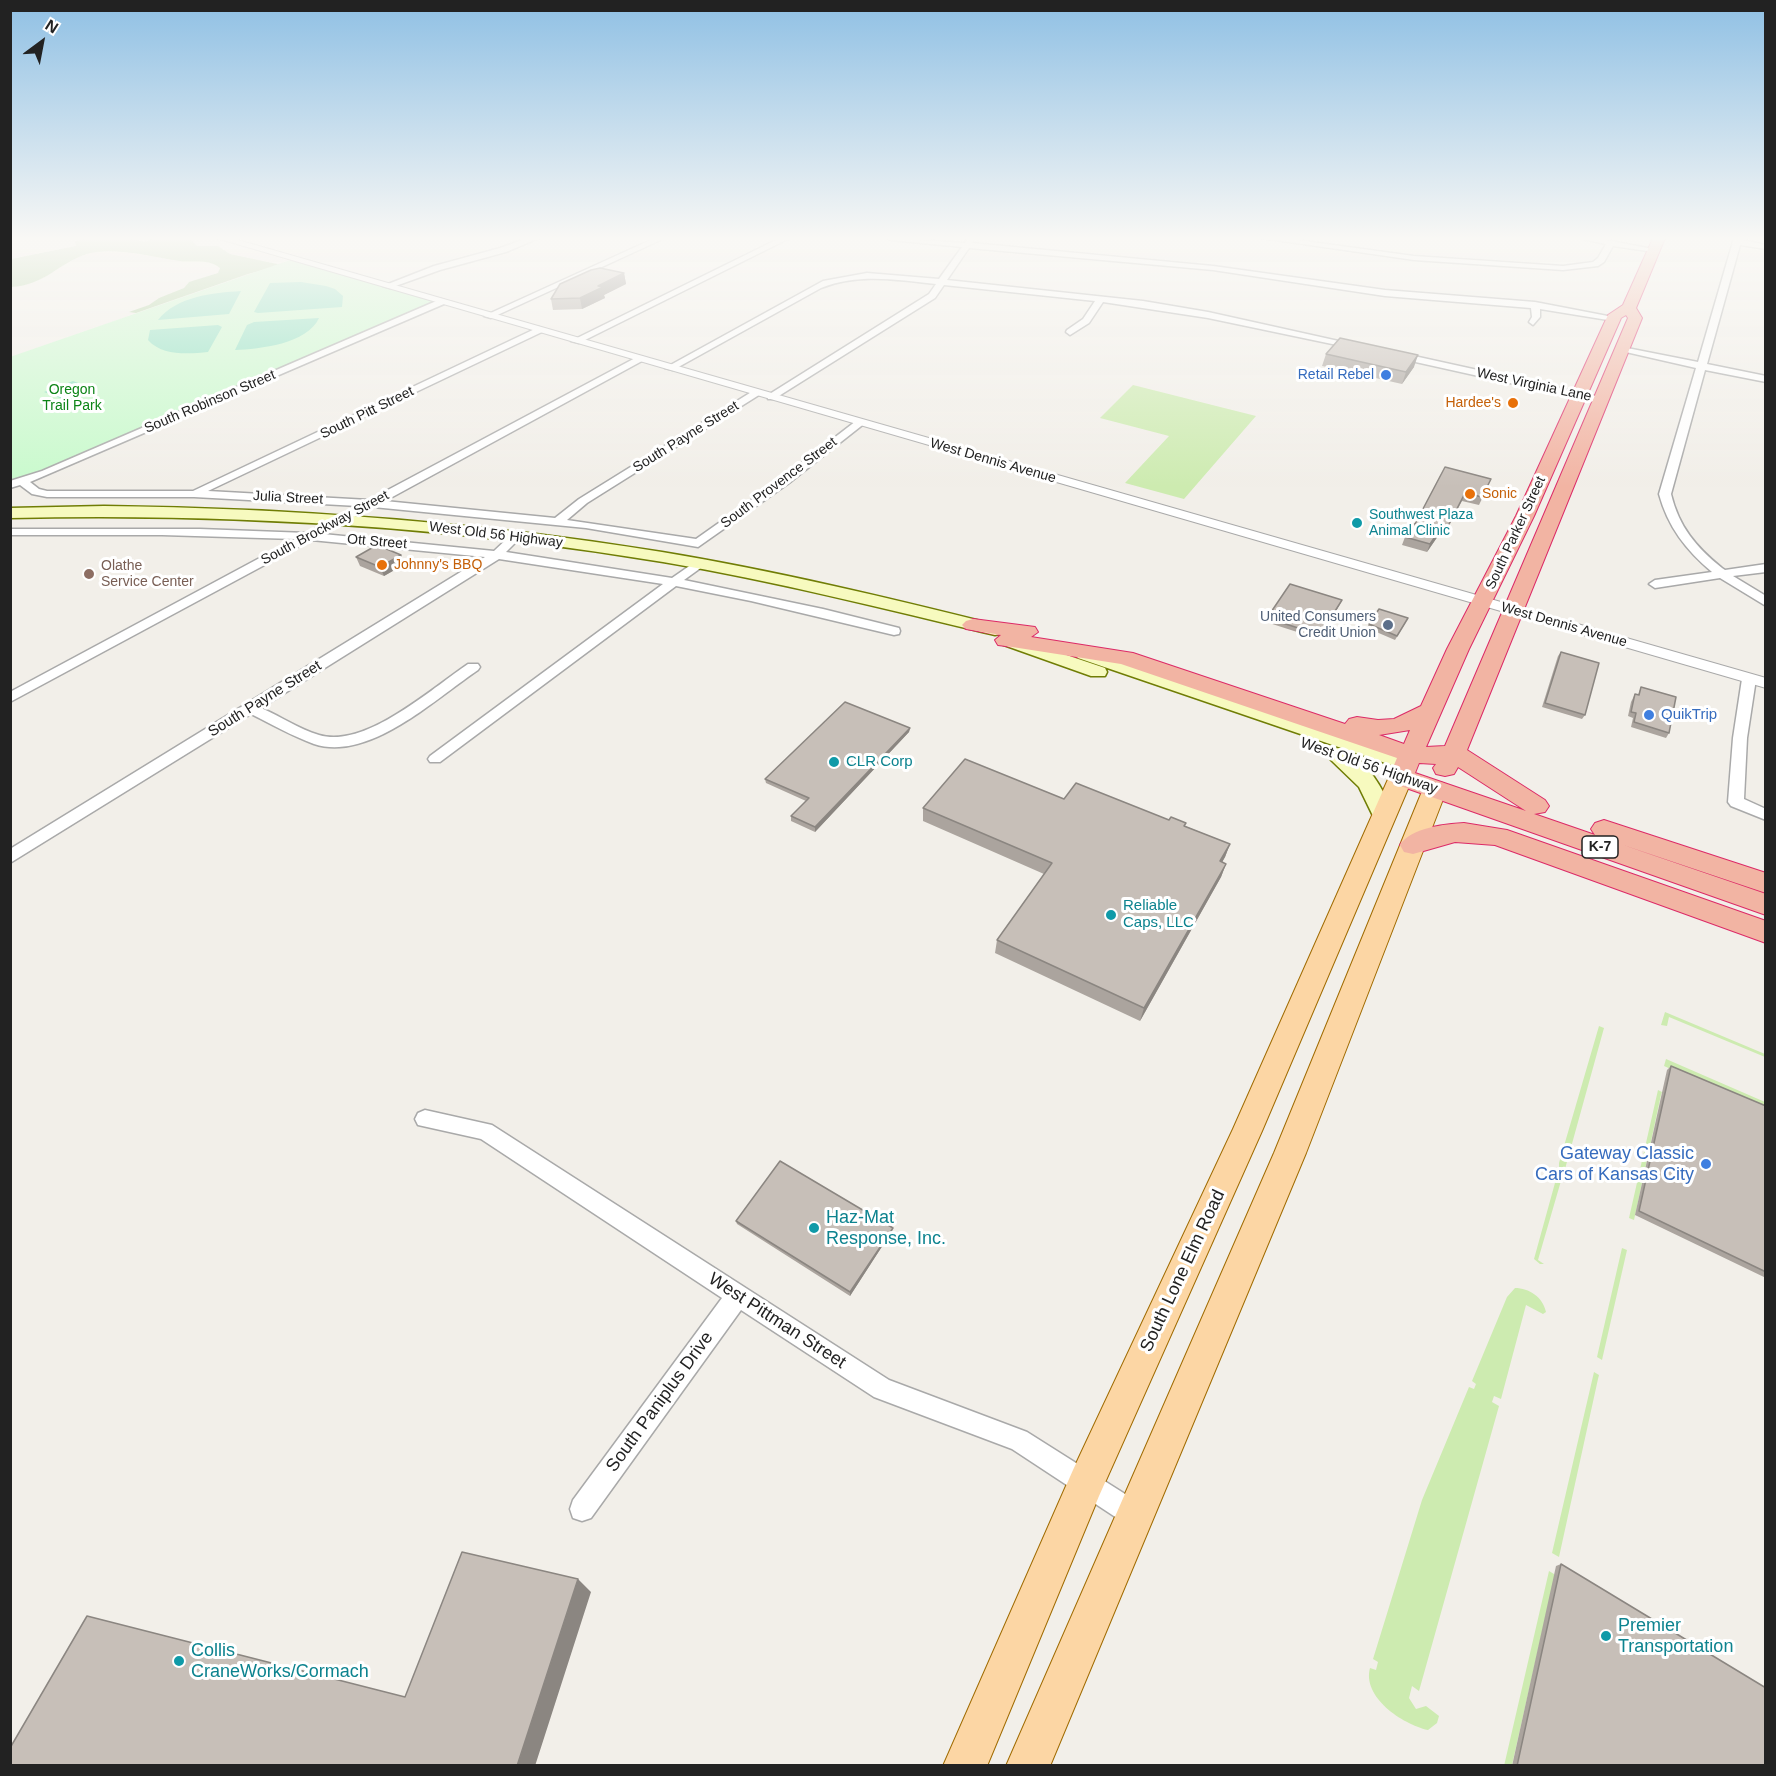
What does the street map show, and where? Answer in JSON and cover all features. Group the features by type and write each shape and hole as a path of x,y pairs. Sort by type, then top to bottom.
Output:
{"highway":[{"name":"South Parker Street","path":"1399,780 1525,516 1613,321"},
{"name":"South Parker Street","path":"1440,780 1634,321"},
{"path":"974,625 1036,633 1082,635 1109,641 1365,726 1394,728 1430,711"},
{"path":"1006,640 1052,645 1125,658 1152,666 1399,780 1440,780 1766,921"},
{"path":"1399,780 1433,756 1440,780"},
{"name":"West Old 56 Highway","path":"1440,780 1536,806 1766,883"},
{"name":"West Old 56 Highway","path":"1440,780 1766,905"},
{"path":"1413,845 1434,836 1456,831 1498,836 1766,932"}],"main road":[{"name":"West Old 56 Highway","path":"10,513 97,511 344,520 516,536 698,564 870,598 1052,645"},
{"name":"West Old 56 Highway","path":"974,625 1006,640 1338,754 1399,780"},
{"path":"1338,754 1358,770 1377,796 1399,780"},
{"name":"South Lone Elm Road","path":"965,1766 1086,1483 1247,1131 1399,780"},
{"path":"1028,1766 1290,1153 1440,780"}],"street":[{"name":"South Robinson Street","path":"16,483 46,473 399,321"},
{"name":"West Dennis Avenue","path":"506,321 1766,683"},
{"path":"576,341 617,321"},
{"path":"670,368 756,321"},
{"path":"771,397 892,321"},
{"path":"1070,332 1086,321"},
{"path":"1237,321 1365,348"},
{"path":"1714,321 1665,494 1667,509 1680,534 1722,575 1766,602"},
{"name":"South Pitt Street","path":"194,494 539,330"},
{"path":"1622,350 1766,379"},
{"name":"West Virginia Lane","path":"1388,354 1600,400"},
{"name":"South Brockway Street","path":"10,698 639,359"},
{"name":"South Payne Street","path":"557,522 583,501 756,393"},
{"name":"South Provence Street","path":"698,543 785,481 860,423"},
{"name":"Julia Street","path":"16,483 47,494 194,494 371,503 557,522 698,543"},
{"name":"Ott Street","path":"10,532 176,532 312,537 495,555 675,582 894,631"},
{"name":"South Payne Street","path":"10,857 495,555 516,536"},
{"path":"435,759 698,564"},
{"path":"1655,584 1766,568"},
{"path":"250,708 307,735 333,742 363,739 379,732 473,667"},
{"path":"1749,679 1740,738 1736,802 1766,815"},
{"name":"West Pittman Street","path":"425,1119 485,1131 882,1389 1019,1440 1135,1515"},
{"name":"South Paniplus Drive","path":"582,1509 738,1295"}],"green space":[{"name":"Oregon Trail Park","path":"114,321 397,321 11,485 10,357"},
{"path":"317,321 313,327 294,339 269,346 235,350 247,325 254,322"},
{"path":"218,325 222,327 208,352 168,351 160,349 148,340 150,330"},
{"path":"73,381 97,390 68,401 44,392"},
{"path":"1133,385 1256,416 1184,499 1125,483 1169,436 1100,418"},
{"path":"1665,1012 1765,1054 1765,1057 1669,1017 1667,1026 1661,1025"},
{"path":"1599,1026 1604,1028 1565,1169 1559,1167 1559,1163"},
{"path":"1666,1059 1765,1102 1765,1112 1664,1066"},
{"path":"1658,1090 1662,1092 1634,1220 1629,1218"},
{"path":"1558,1172 1563,1174 1538,1260 1544,1264 1540,1264 1534,1259"},
{"path":"1622,1248 1627,1250 1602,1360 1597,1357"},
{"path":"1515,1288 1535,1294 1542,1302 1546,1312 1543,1314 1526,1305 1501,1399 1494,1396 1492,1402 1499,1406 1419,1691 1412,1686 1409,1698 1416,1709 1426,1706 1439,1716 1437,1723 1428,1730 1407,1722 1386,1708 1372,1689 1369,1679 1370,1668 1376,1670 1378,1662 1373,1659 1422,1500 1469,1387 1474,1389 1476,1384 1472,1381 1507,1297"},
{"path":"1594,1372 1599,1375 1559,1557 1552,1553"},
{"path":"1549,1571 1554,1574 1554,1579 1512,1765 1504,1766"}],"building":[{"path":"1340,338 1418,355 1406,372 1326,354"},
{"path":"1445,467 1491,479 1482,497 1465,493 1446,530 1441,528 1430,544 1405,537 1415,524"},
{"path":"377,545 401,555 380,567 356,557"},
{"path":"1290,584 1342,600 1320,635 1267,618"},
{"name":"United Consumers Credit Union","path":"1379,609 1408,618 1397,636 1369,624"},
{"path":"1561,652 1599,663 1585,715 1545,703"},
{"name":"QuikTrip","path":"1641,687 1676,697 1669,733 1634,722 1636,713 1631,712 1635,694 1639,695"},
{"name":"CLR Corp","path":"845,702 910,728 815,827 791,816 809,798 765,779"},
{"name":"Reliable Caps, LLC","path":"965,759 1064,799 1076,783 1169,820 1171,817 1186,823 1184,826 1230,844 1220,861 1226,864 1144,1008 997,940 1052,863 923,808"},
{"name":"Gateway Classic Cars of Kansas City","path":"1671,1066 1766,1106 1766,1272 1639,1211"},
{"name":"Haz-Mat Response, Inc.","path":"780,1161 893,1228 850,1292 736,1221"},
{"name":"Collis CraneWorks/Cormach","path":"462,1552 578,1579 517,1766 10,1766 10,1748 87,1616 405,1697"},
{"name":"Premier Transportation","path":"1561,1564 1766,1688 1766,1766 1517,1766"}],"place":[{"name":"Retail Rebel","path":"1386,375"},
{"name":"Hardee's","path":"1513,403"},
{"name":"Sonic","path":"1470,494"},
{"name":"Southwest Plaza Animal Clinic","path":"1357,523"},
{"name":"Johnny's BBQ","path":"382,565"},
{"name":"Olathe Service Center","path":"89,574"},
{"name":"United Consumers Credit Union","path":"1388,625"},
{"name":"QuikTrip","path":"1649,715"},
{"name":"CLR Corp","path":"834,762"},
{"name":"Reliable Caps, LLC","path":"1111,915"},
{"name":"Gateway Classic Cars of Kansas City","path":"1706,1164"},
{"name":"Haz-Mat Response, Inc.","path":"814,1228"},
{"name":"Premier Transportation","path":"1606,1636"},
{"name":"Collis CraneWorks/Cormach","path":"179,1661"}]}
